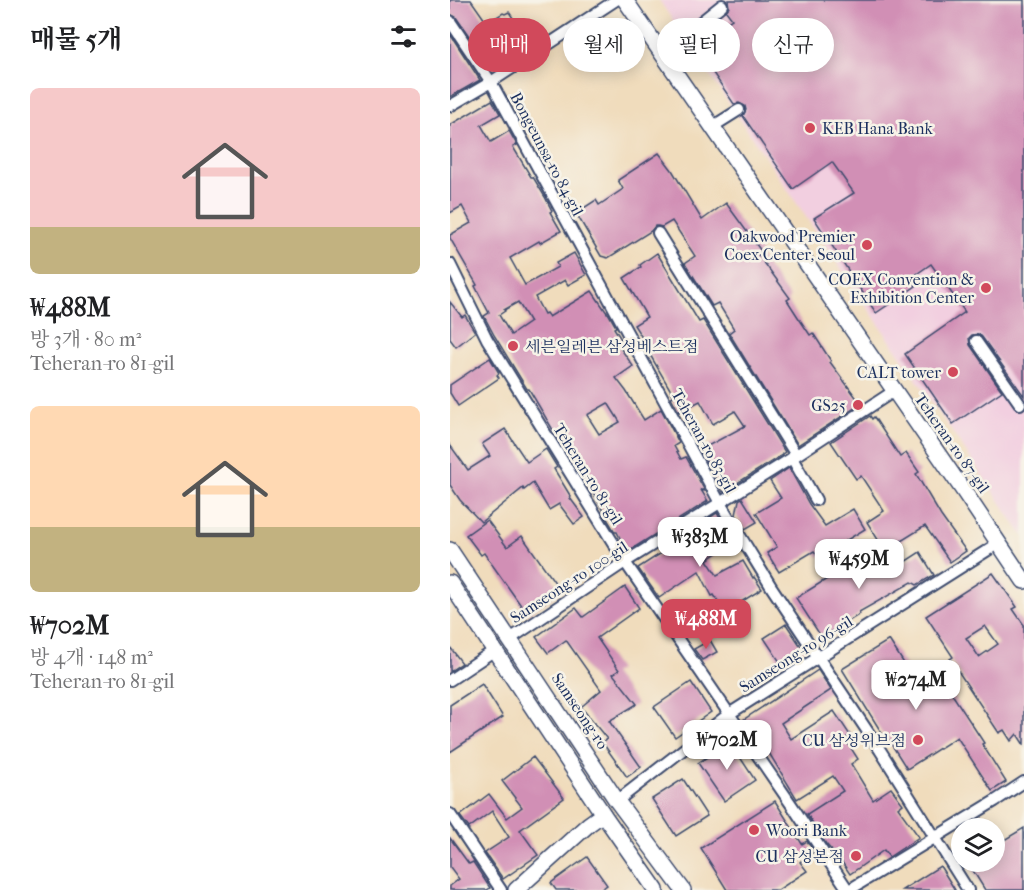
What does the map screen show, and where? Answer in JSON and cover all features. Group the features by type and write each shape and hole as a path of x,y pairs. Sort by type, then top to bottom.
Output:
{"street":[{"path":"450,106 491,82 616,0"},
{"name":"Teheran-ro 87-gil","path":"625,0 657,46"},
{"path":"706,18 722,5"},
{"name":"Bongeunsa-ro 84-gil","path":"450,21 491,82 595,274"},
{"name":"Teheran-ro 87-gil","path":"675,72 1024,581"},
{"path":"712,127 739,110"},
{"path":"658,233 794,456 816,500"},
{"name":"Teheran-ro 81-gil","path":"450,264 487,339 625,562 849,890"},
{"name":"Teheran-ro 83-gil","path":"595,274 720,503 772,588 880,750 968,890"},
{"path":"976,341 1020,404"},
{"name":"Samseong-ro 100-gil","path":"510,639 625,562 894,391"},
{"name":"Samseong-ro 96-gil","path":"617,801 729,714 999,543"},
{"name":"Samseong-ro","path":"450,550 617,801 683,890"},
{"path":"450,583 656,890"},
{"path":"450,680 495,650"},
{"path":"849,890 1024,782"},
{"path":"450,814 501,890"},
{"path":"516,890 603,814"}],"shaded area":[{"name":"COEX Convention & Exhibition Center","path":"659,0 1024,0 1024,537 708,72 740,72 740,18 671,18"}],"building":[{"path":"450,0 471,0 484,18 468,18 468,34 456,17 450,14"},
{"name":"COEX Convention & Exhibition Center","path":"728,0 1024,0 1024,396 982,337 979,334 972,335 969,338 970,345 1002,391 953,424 905,354 965,312 931,264 911,278 916,286 876,313 814,218 854,193 832,162 793,189 743,116 745,106 739,103 734,104 712,72 740,72 740,18 731,18 726,11 729,7"},
{"path":"509,12 513,18 495,18 503,13"},
{"path":"450,34 468,62 468,72 475,72 480,80 450,97"},
{"path":"492,100 500,114 481,125 491,142 509,131 517,145 513,147 545,197 552,211 550,212 561,231 510,258 525,285 558,267 556,263 574,253 586,275 568,285 565,280 535,297 544,314 546,313 549,317 592,291 616,327 614,328 621,339 616,342 633,366 616,378 644,420 661,409 679,443 674,446 681,459 686,457 705,491 701,490 708,501 627,552 572,457 570,459 494,335 484,316 489,313 475,286 477,285 450,238 450,235 471,223 462,206 450,213 450,125","holes":["518,302 530,322 511,335 499,315","608,403 620,422 599,434 587,415"]},
{"path":"659,153 702,220 726,203 761,251 758,254 790,298 787,300 810,335 813,333 830,362 861,404 798,445 729,333 734,329 718,303 712,306 685,263 695,256 672,221 662,227 655,226 651,231 608,258 601,256 576,213 596,200 599,205 623,189 618,180"},
{"path":"657,253 699,322 703,320 785,452 723,492 700,450 745,426 735,411 713,424 700,401 679,412 671,397 674,396 634,325 647,317 624,278"},
{"path":"450,302 462,317 465,315 475,332 456,347 450,339"},
{"path":"490,358 499,373 497,375 499,378 458,406 450,393 450,385"},
{"path":"870,416 872,419 874,417 900,457 906,453 919,472 916,474 941,516 966,551 950,562 925,526 885,551 867,522 884,511 861,476 856,479 831,442"},
{"path":"505,429 527,462 546,449 557,467 554,469 570,498 584,517 574,524 559,504 549,510 533,483 524,490 523,488 481,522 460,500 450,485 450,445 468,470 490,456 482,444"},
{"path":"789,468 809,504 825,526 853,509 865,529 819,557 814,551 779,572 767,553 777,547 756,513 781,498 770,481"},
{"path":"742,498 757,522 745,529 736,515 739,500"},
{"path":"717,513 727,529 713,538 722,550 707,560 717,575 743,561 762,589 725,612 714,595 712,596 699,571 659,598 638,568 674,545 672,542 689,531 693,538 709,528 705,521"},
{"path":"487,520 507,547 522,536 561,591 527,614 484,553 481,555 466,535"},
{"path":"879,550 891,571 920,552 934,575 917,585 912,582 859,612 860,614 822,638 796,598"},
{"path":"993,573 1017,607 1013,609 1024,625 1024,745 1017,734 1011,741 1004,730 999,733 950,659 953,657 926,616","holes":["985,626 998,644 979,657 966,638"]},
{"path":"625,587 639,608 597,638 619,670 613,674 637,704 609,721 641,767 627,777 602,742 607,739 581,707 601,690 566,640 548,653 536,637 576,608 583,617"},
{"path":"786,624 804,651 782,665 764,638"},
{"path":"710,640 717,652 702,660 694,649"},
{"path":"889,640 919,687 939,674 984,743 982,744 1006,782 992,791 957,737 907,769 842,669"},
{"path":"450,647 462,663 450,671"},
{"path":"818,670 831,690 781,723 791,739 834,711 850,735 845,739 858,759 851,764 873,800 891,788 903,804 898,808 919,837 889,857 884,850 850,874 835,852 826,844 807,814 843,791 833,776 797,799 760,738 757,740 743,720"},
{"path":"691,682 711,712 675,737 654,707"},
{"path":"482,684 503,717 450,752 450,705"},
{"path":"730,742 755,780 724,801 698,763"},
{"path":"533,757 564,798 520,830 538,855 503,879 485,853 509,837 492,811 469,828 460,816 489,794 507,818 522,807 502,781"},
{"path":"683,779 707,816 676,836 652,799"},
{"path":"775,801 802,844 807,841 814,852 800,862 807,871 778,890 727,890 701,848"},
{"path":"1024,828 1024,890 985,890 974,872 1005,872 1005,839"},
{"path":"450,838 469,864 473,862 490,888 487,890 450,890 450,886 459,879 450,867"},
{"path":"587,857 607,885 600,890 556,890 551,883"},
{"path":"940,866 955,890 902,890"}],"place":[{"name":"KEB Hana Bank","path":"810,128"},
{"name":"Oakwood Premier Coex Center, Seoul","path":"867,245"},
{"name":"COEX Convention & Exhibition Center","path":"986,288"},
{"name":"세븐일레븐 삼성베스트점","path":"513,346"},
{"name":"CALT tower","path":"953,372"},
{"name":"GS25","path":"858,405"},
{"name":"CU 삼성위브점","path":"918,740"},
{"name":"Woori Bank","path":"754,830"},
{"name":"CU 삼성본점","path":"856,856"}]}
